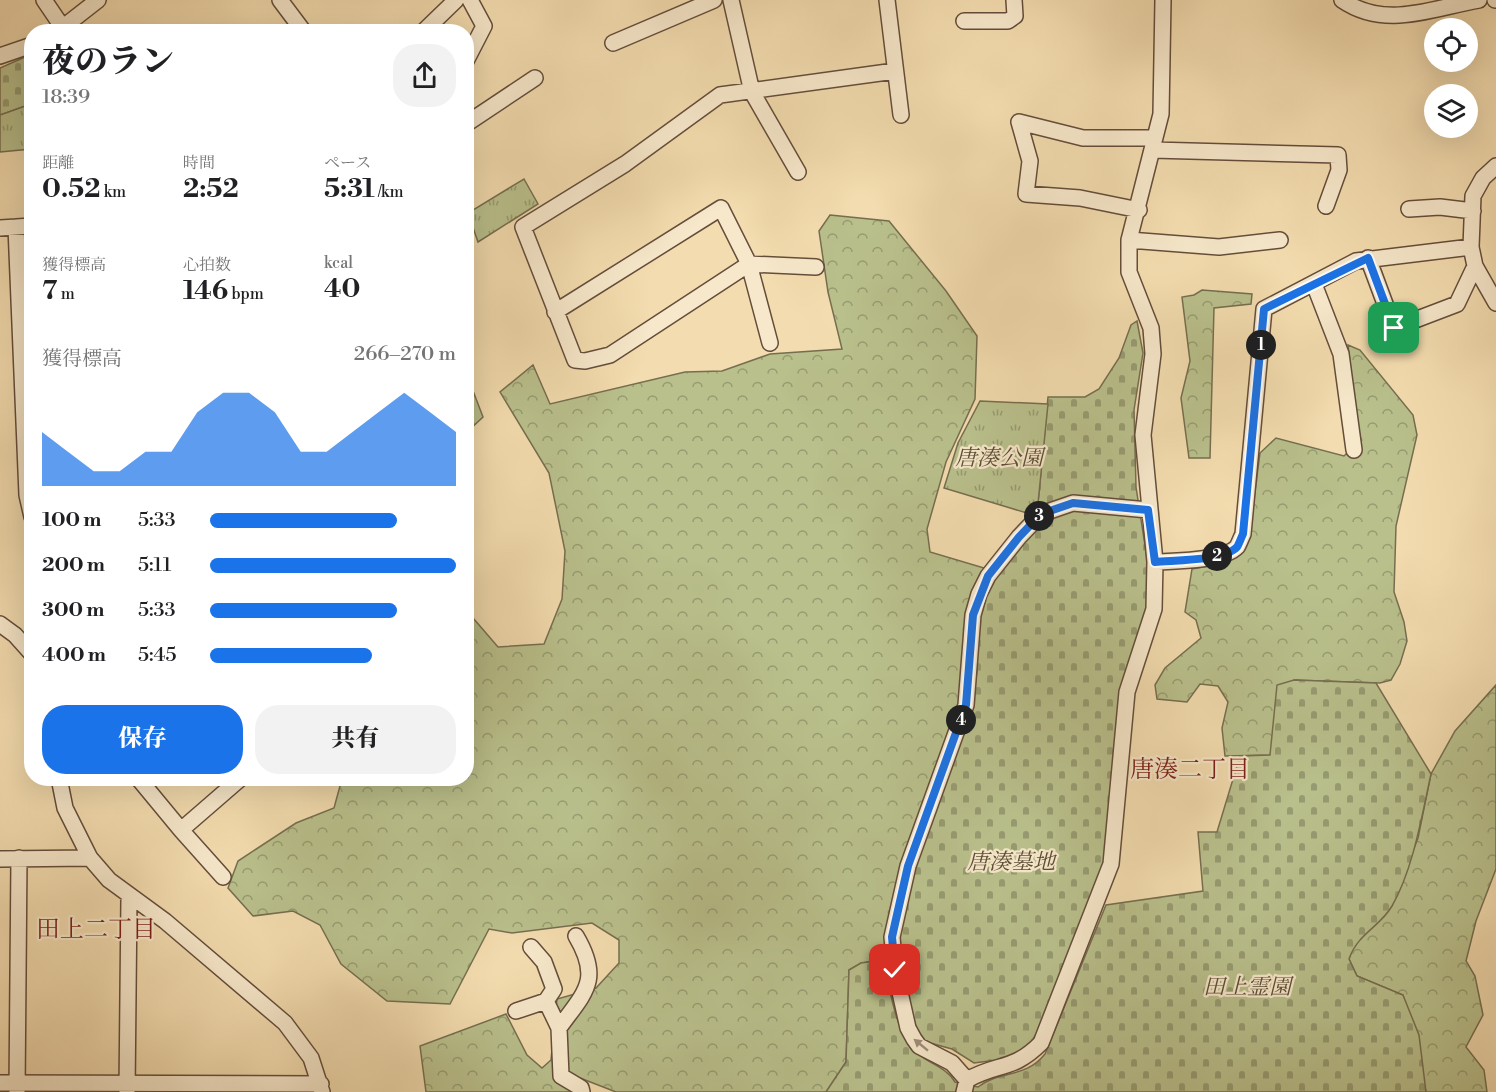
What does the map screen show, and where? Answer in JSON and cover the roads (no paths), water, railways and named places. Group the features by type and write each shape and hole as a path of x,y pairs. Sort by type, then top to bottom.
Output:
{"street":[{"path":"44,0 57,24"},
{"path":"68,24 98,0"},
{"path":"280,0 298,24"},
{"path":"431,24 456,0"},
{"path":"470,0 484,26 474,45"},
{"path":"613,44 714,0"},
{"path":"731,0 752,92 798,172"},
{"path":"886,0 901,115"},
{"path":"964,21 1008,21 1015,15 1014,0"},
{"path":"1148,510 1073,503 1041,514 988,576 979,594 973,615 966,705 908,866 892,937 895,970 908,1028 919,1046 952,1063 965,1086 986,1069 1011,1066 1027,1057 1041,1043 1111,864 1127,692 1154,609 1155,562 1148,510 1143,435 1153,354 1151,328 1129,272 1129,240 1139,210 1161,114 1163,0"},
{"path":"1342,0 1368,13 1389,17 1410,16 1479,0"},
{"path":"0,56 24,48"},
{"path":"816,267 749,264 610,355 585,361 575,360 523,227 625,164 720,95 895,71"},
{"path":"474,119 535,78"},
{"path":"1139,210 1080,198 1026,194 1030,161 1018,122 1083,138 1338,154 1339,170 1326,206"},
{"path":"1496,166 1484,178 1473,196 1471,247 1475,266 1496,303"},
{"path":"1409,209 1440,207 1473,211"},
{"path":"555,312 721,208 749,264 771,343"},
{"path":"16,226 24,422"},
{"path":"0,228 24,226"},
{"path":"1129,240 1219,247 1280,240"},
{"path":"1155,562 1215,557 1236,548 1243,534 1264,309 1368,258 1471,247"},
{"path":"1368,258 1394,328 1457,304 1475,266"},
{"path":"1314,284 1341,354 1354,450"},
{"path":"0,624 24,645"},
{"path":"0,1083 17,1088 322,1088 310,1058 285,1023 165,921 129,897 109,880 90,858 65,808 61,786"},
{"path":"144,786 180,830 223,877"},
{"path":"180,830 232,786"},
{"path":"0,858 90,858"},
{"path":"17,1088 19,858"},
{"path":"127,1088 129,897"},
{"path":"559,1028 590,981 589,964 576,936"},
{"path":"516,1011 546,1000 554,989 543,962 531,947"},
{"path":"546,1000 559,1028 561,1076 581,1088 582,1092"}],"district":[{"name":"唐湊二丁目","path":"1190,770"},
{"name":"田上二丁目","path":"96,930"}],"park label":[{"name":"唐湊公園","path":"999,458"},
{"name":"唐湊墓地","path":"1011,862"},
{"name":"田上霊園","path":"1247,987"}]}
